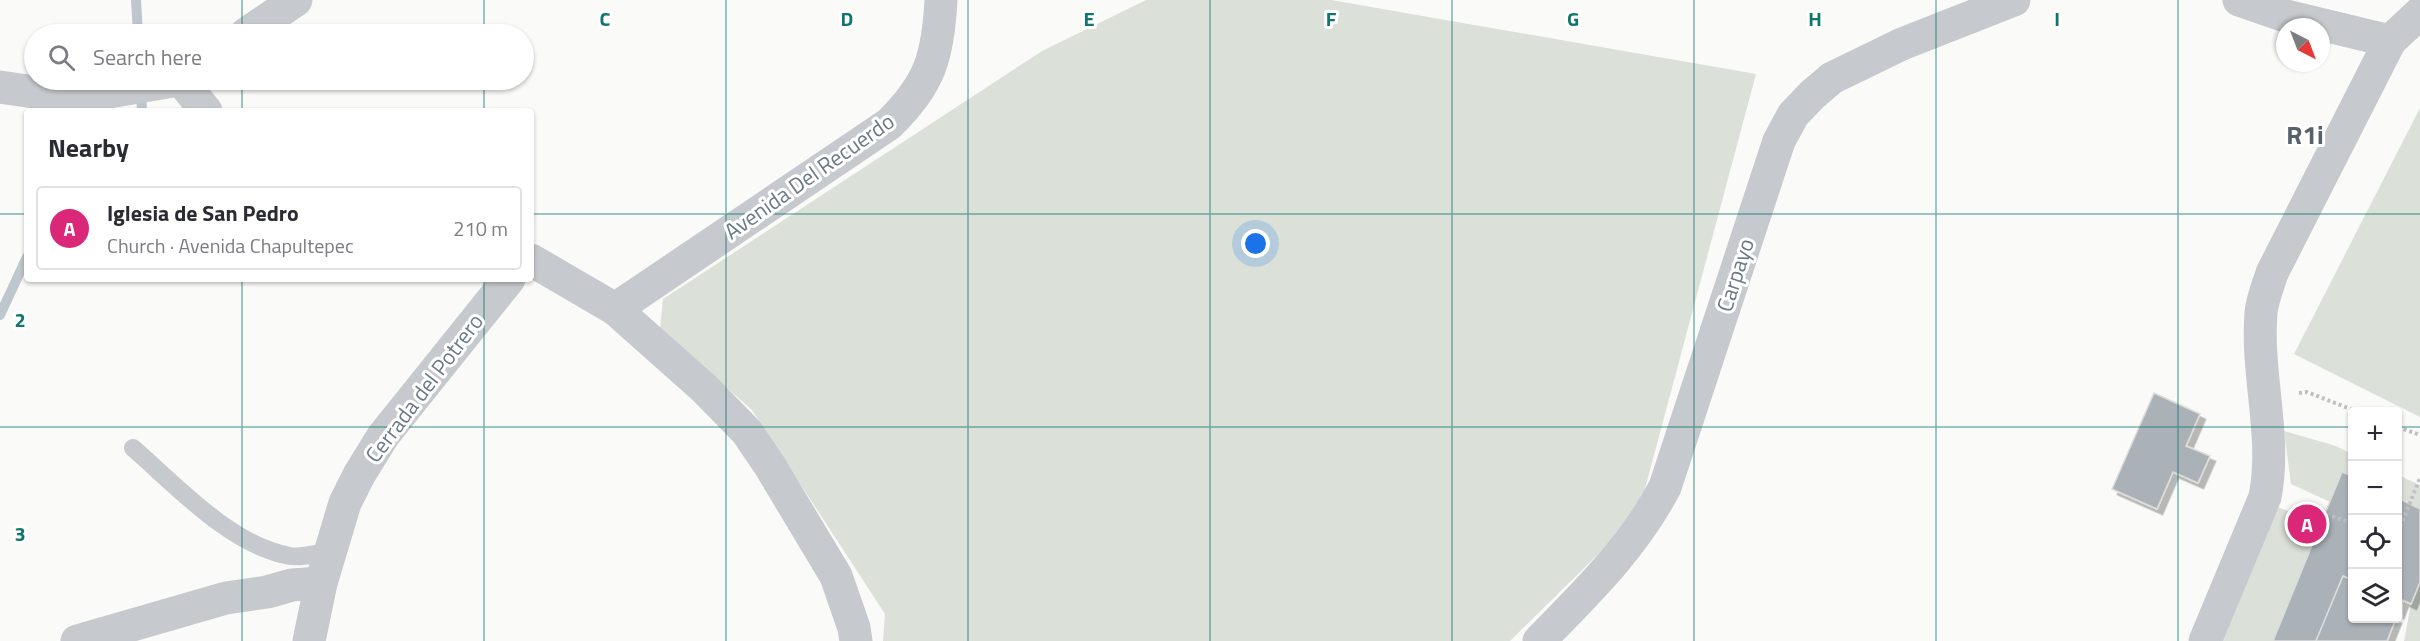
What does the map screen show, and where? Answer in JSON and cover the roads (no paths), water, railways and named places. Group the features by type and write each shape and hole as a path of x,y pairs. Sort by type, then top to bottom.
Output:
{"street":[{"path":"261,24 296,0"},
{"name":"Avenida Del Recuerdo","path":"615,309 889,124 908,106 931,65 939,38 941,0"},
{"name":"Carpayo","path":"1539,641 1631,543 1665,487 1779,141 1793,115 1833,78 1902,44 2014,0"},
{"path":"2238,0 2282,15 2390,41"},
{"path":"2205,641 2265,497 2270,473 2260,346 2261,310 2272,273 2390,41 2420,13"},
{"path":"0,87 62,96 120,90"},
{"path":"183,90 203,108"},
{"path":"534,262 615,309 705,389 747,432 776,475 836,576 854,628 856,641"},
{"name":"Cerrada del Potrero","path":"309,641 321,583 345,503 359,475 383,436 507,282"},
{"path":"77,641 226,598 267,592 292,585 321,583"}],"lane":[{"path":"133,448 219,522 256,545 292,557 331,551"}],"waterway":[{"path":"136,0 137,24"},
{"path":"141,90 142,108"},
{"path":"0,315 24,263"}],"place":[{"name":"Iglesia de San Pedro","path":"2307,524"}],"district":[{"name":"R1i","path":"2305,135"}]}
